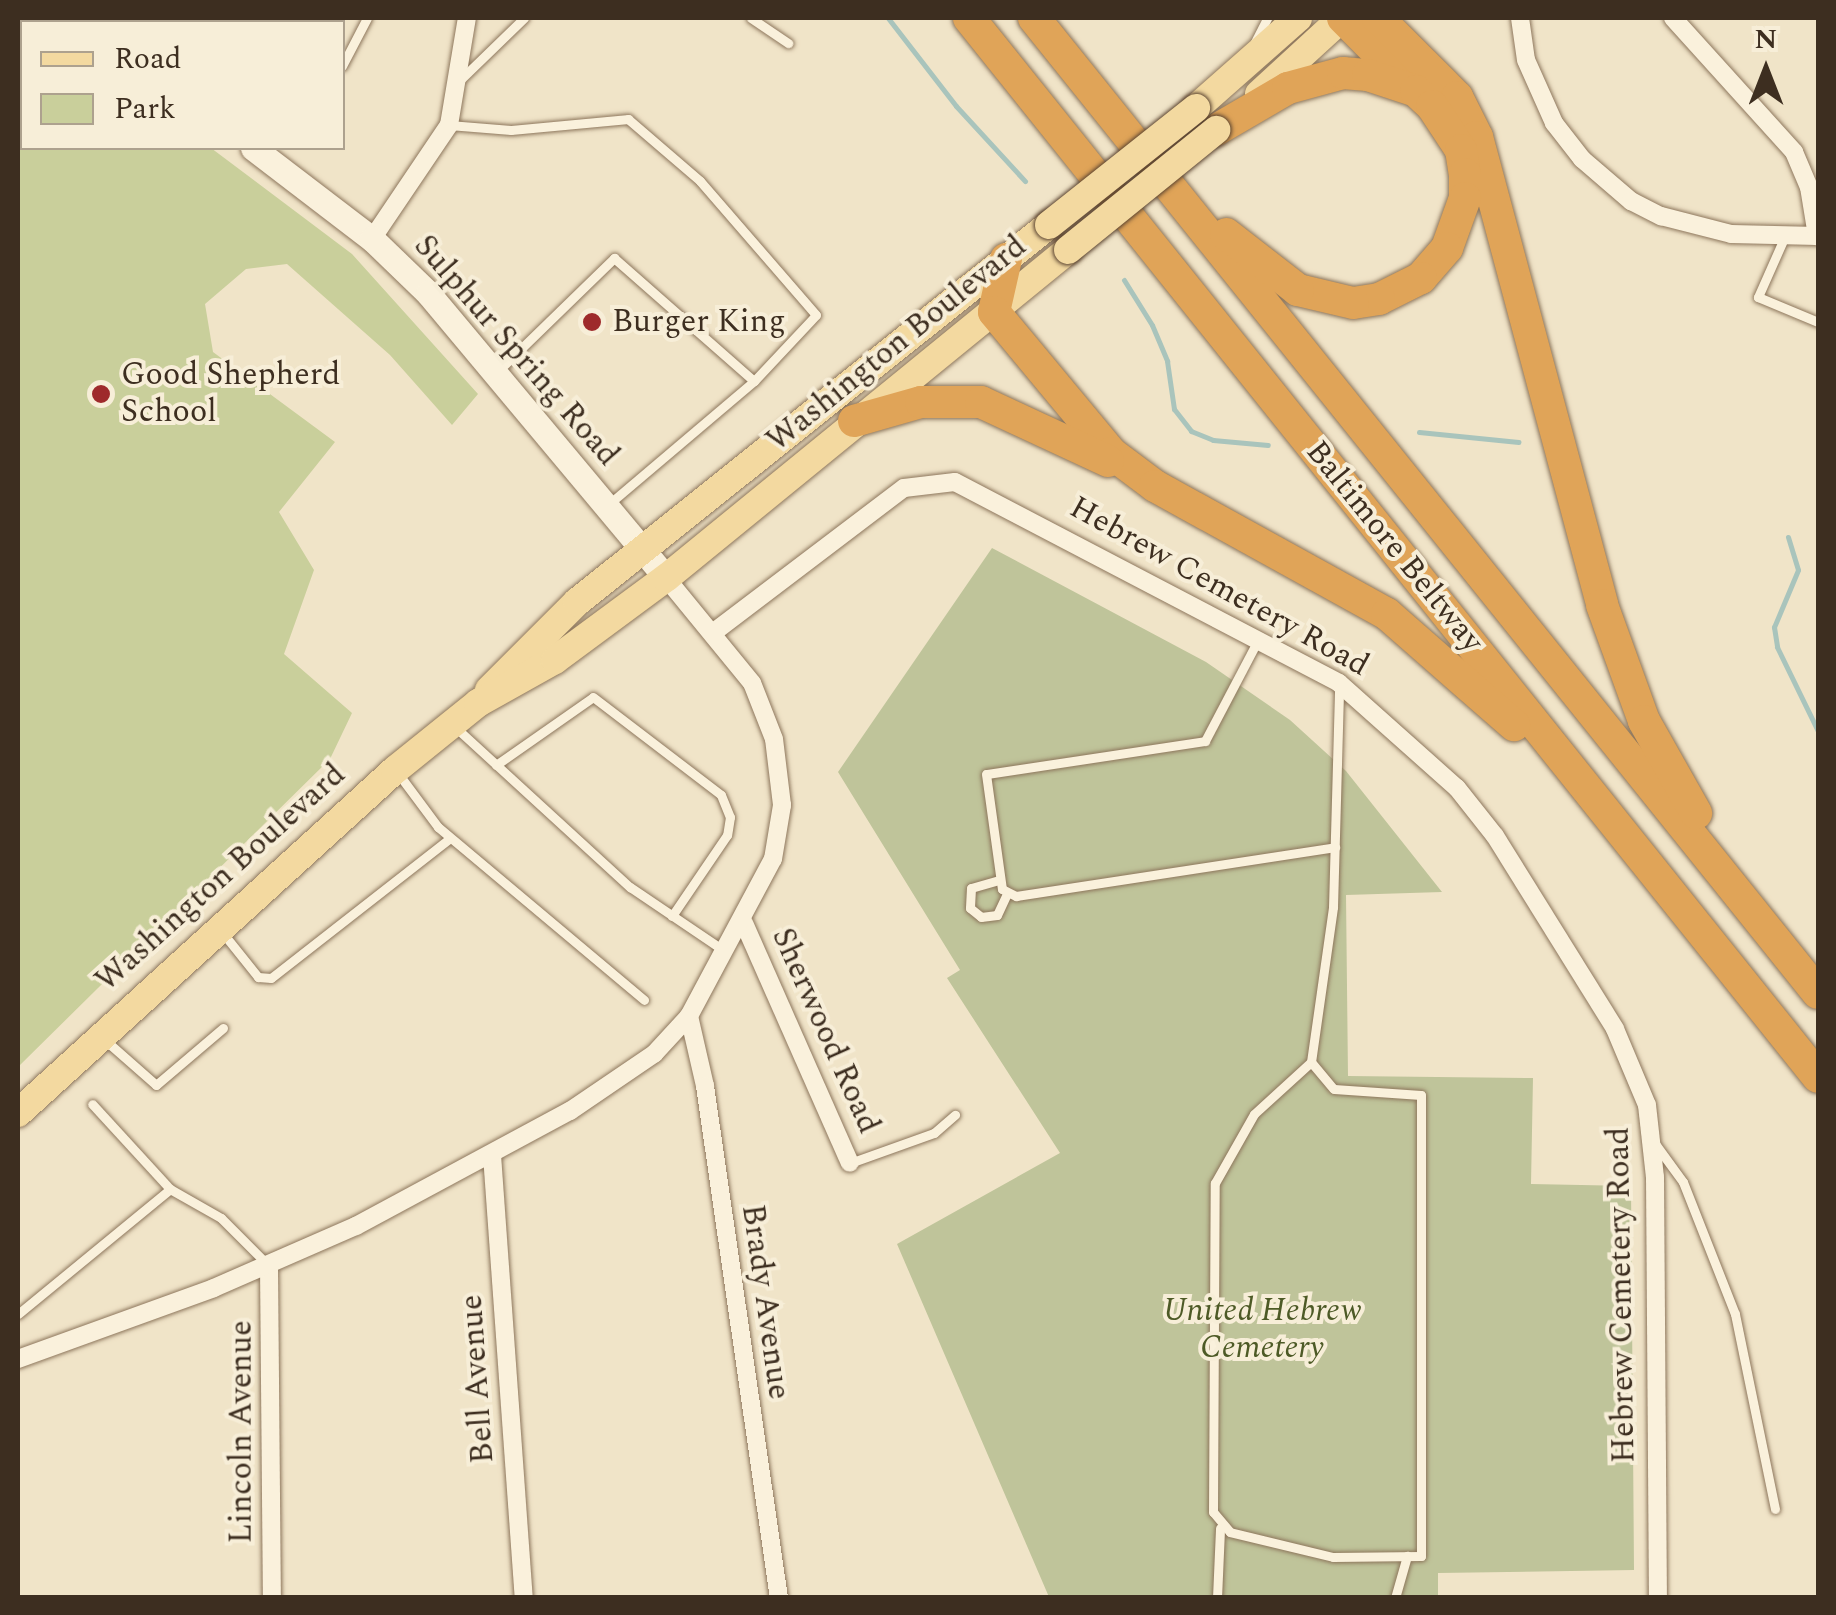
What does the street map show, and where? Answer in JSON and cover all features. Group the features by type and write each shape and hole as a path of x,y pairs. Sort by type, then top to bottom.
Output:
{"highway":[{"name":"Baltimore Beltway","path":"969,18 1818,1077"},
{"name":"Baltimore Beltway","path":"1034,18 1818,993"},
{"path":"1157,174 1273,276 1324,299 1379,299 1402,291 1436,264 1456,231 1465,198 1461,150 1448,125 1343,18"},
{"path":"1378,18 1469,116 1622,665 1665,764 1784,952"},
{"path":"1206,119 1344,72 1416,91"},
{"path":"1006,259 994,312 1090,431 1155,486"},
{"path":"854,421 921,402 981,402 1014,412 1333,579 1415,636 1493,704 1650,864"}],"main road":[{"name":"Washington Boulevard","path":"478,702 556,660 666,578 854,421 994,312 1068,250 1206,119 1241,70 1298,18"},
{"name":"Washington Boulevard","path":"18,1113 218,926 478,702 534,639 1049,225 1206,119 1343,18"},
{"name":"Sulphur Spring Road","path":"256,150 372,239 498,371 666,578"}],"street":[{"path":"372,239 449,125 467,18"},
{"path":"1520,18 1526,60 1554,124 1604,180 1631,201 1694,227 1818,236 1810,187 1794,152 1673,18"},
{"name":"Hebrew Cemetery Road","path":"714,632 904,488 937,480 975,488 1339,683 1427,758 1494,836 1615,1029 1635,1070 1652,1138 1658,1598"},
{"path":"18,1359 269,1266 492,1155 616,1082 689,1016 744,923 776,846 780,771 752,683 666,578"},
{"name":"Sherwood Road","path":"744,923 850,1163"},
{"name":"Brady Avenue","path":"689,1016 705,1086 779,1598"},
{"name":"Bell Avenue","path":"492,1155 524,1598"},
{"name":"Lincoln Avenue","path":"269,1266 272,1598"}],"lane":[{"path":"345,60 367,18"},
{"path":"459,81 524,18"},
{"path":"751,18 788,42"},
{"path":"1241,70 1267,18"},
{"path":"449,125 510,130 628,119 700,181 816,315 754,382 608,505"},
{"path":"1785,236 1758,296 1818,322"},
{"path":"498,371 614,258 754,382"},
{"path":"999,880 971,888 970,908 981,917 997,915 1006,894 999,880 986,774 1205,741 1259,638"},
{"path":"1217,1598 1220,1528 1214,1512 1214,1183 1226,1154 1254,1114 1311,1062 1335,846 1339,683"},
{"path":"496,765 593,698 721,794 730,818 727,835 672,916"},
{"path":"452,724 630,887 728,953"},
{"path":"395,770 450,838 644,1000"},
{"path":"218,926 258,977 272,978 450,838"},
{"path":"1006,894 1335,846"},
{"path":"100,1035 156,1086 224,1028"},
{"path":"1220,1528 1345,1559 1421,1556 1421,1095 1334,1089 1311,1062"},
{"path":"92,1104 170,1190 221,1218 269,1266"},
{"path":"850,1163 934,1133 955,1114"},
{"path":"1652,1138 1683,1182 1735,1314 1776,1508"},
{"path":"18,1314 170,1190"},
{"path":"1395,1598 1407,1556"}],"green space":[{"name":"Good Shepherd School","path":"18,51 20,150 214,150 352,254 478,394 452,425 390,355 287,264 246,269 205,304 213,352 335,442 279,512 314,570 284,654 352,713 330,759 18,1067"},
{"name":"United Hebrew Cemetery","path":"992,548 1206,662 1290,720 1346,771 1442,892 1346,895 1348,1076 1533,1078 1531,1184 1631,1186 1634,1570 1438,1573 1438,1598 1049,1597 897,1244 1060,1153 947,978 960,970 838,772"}],"waterway":[{"path":"888,18 956,106 1025,181"},
{"path":"1124,280 1152,325 1167,361 1174,409 1191,431 1213,440 1268,445"},
{"path":"1419,432 1518,442"},
{"path":"1788,537 1798,570 1774,627 1777,647 1818,731"}],"place":[{"name":"Burger King","path":"592,322"},
{"name":"Good Shepherd School","path":"101,394"}]}
